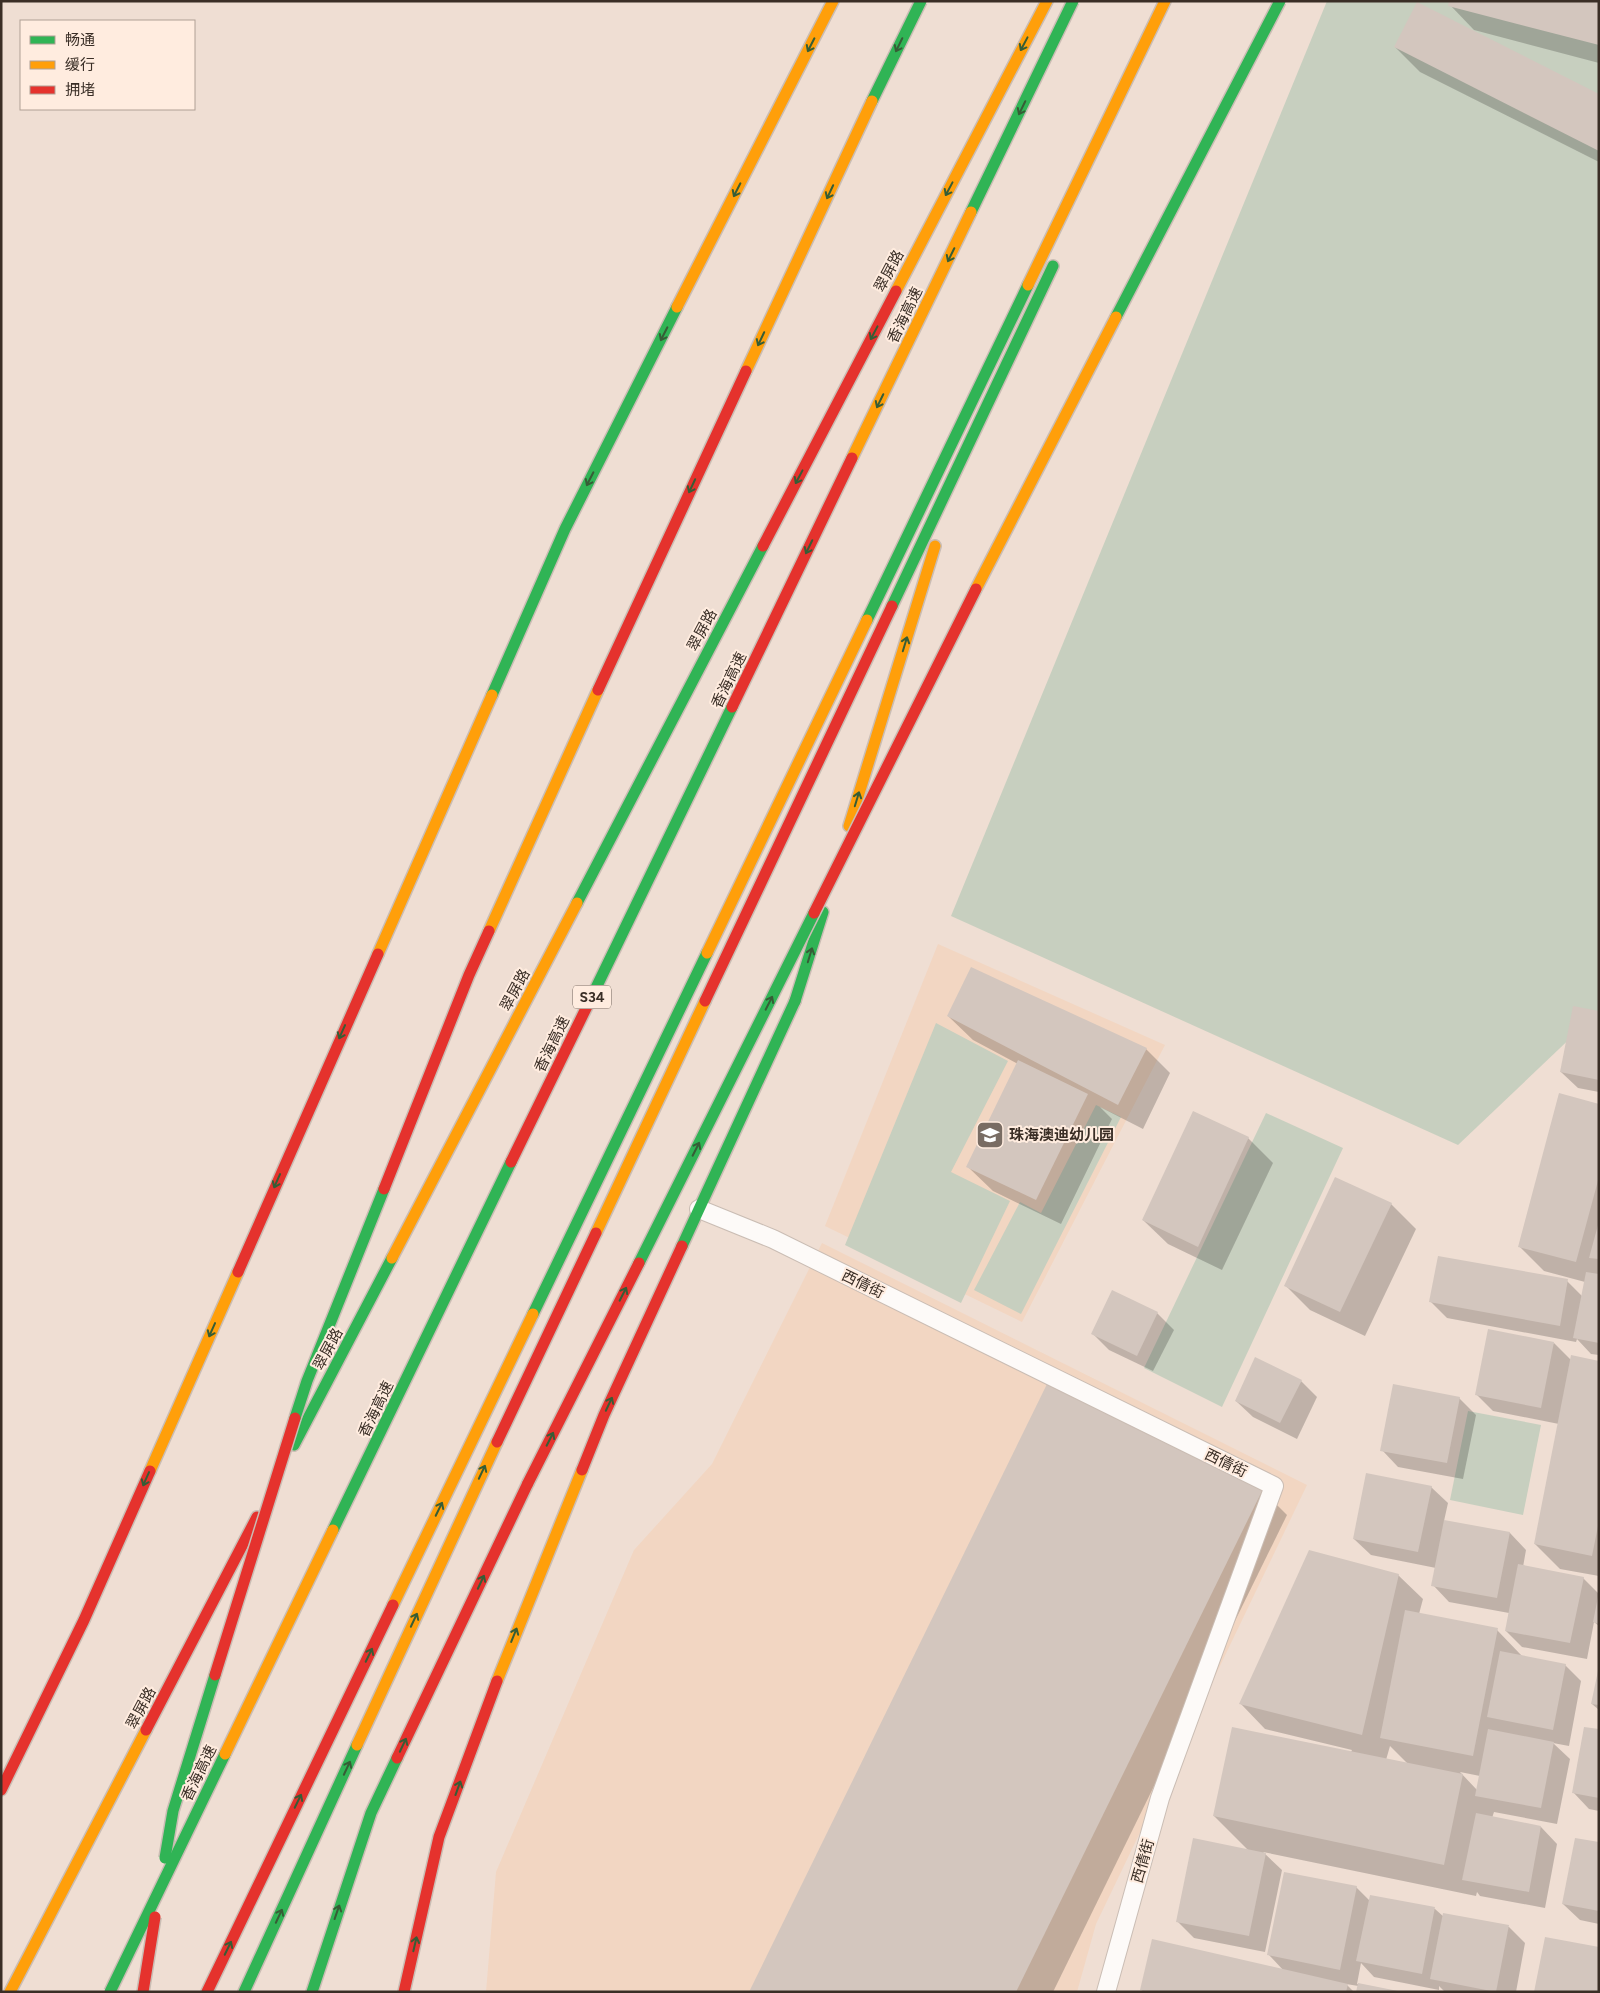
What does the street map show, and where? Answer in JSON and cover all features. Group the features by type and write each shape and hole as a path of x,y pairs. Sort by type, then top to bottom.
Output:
{"main road":[{"path":"1,1790 84,1620 565,529 833,1"},
{"path":"144,1992 173,1811 307,1382 468,975 652,571 870,104 921,1"},
{"name":"翠屏路","path":"10,1992 1047,1"},
{"name":"香海高速","path":"110,1992 1073,1"},
{"path":"207,1992 1165,1"},
{"path":"1152,55 1178,1"},
{"path":"312,1992 371,1812 528,1483 1016,511 1280,1"},
{"path":"244,1992 451,1539 1058,253"},
{"path":"404,1992 439,1837 506,1654 604,1415 795,1001 965,451"}],"lane":[{"name":"西倩街","path":"699,1209 773,1239 1274,1486 1160,1798 1106,1992"}],"shaded area":[{"name":"珠海澳迪幼儿园","path":"938,944 1165,1045 1022,1322 825,1226"},
{"path":"822,1243 1307,1485 1096,1924 1077,1992 486,1992 496,1872 634,1550 712,1464"}],"green space":[{"path":"1327,1 1599,1 1599,1011 1458,1145 951,916"},
{"path":"936,1023 1008,1061 951,1172 1010,1201 961,1303 845,1245"},
{"path":"1096,1105 1121,1117 1021,1314 974,1290 1020,1202 1041,1213"},
{"path":"1266,1113 1343,1148 1222,1407 1144,1368"},
{"path":"1468,1411 1541,1425 1523,1515 1450,1500"}],"building":[{"path":"1449,1 1599,1 1599,45 1448,6"},
{"path":"1417,2 1599,94 1599,151 1394,47"},
{"path":"971,967 1147,1048 1118,1105 947,1016"},
{"path":"1573,1006 1599,1011 1599,1080 1560,1072"},
{"path":"1018,1060 1088,1094 1036,1200 966,1167"},
{"path":"1559,1093 1599,1104 1599,1177 1576,1262 1518,1247"},
{"path":"1193,1111 1249,1137 1198,1247 1142,1220"},
{"path":"1335,1177 1392,1203 1340,1312 1284,1286"},
{"path":"1598,1225 1599,1259 1589,1258"},
{"path":"1438,1256 1568,1279 1560,1326 1429,1302"},
{"path":"1586,1272 1599,1274 1599,1343 1573,1338"},
{"path":"1112,1290 1158,1312 1137,1356 1091,1334"},
{"path":"1488,1329 1554,1342 1541,1408 1475,1395"},
{"path":"1571,1355 1599,1361 1599,1521 1592,1556 1534,1544"},
{"path":"1255,1357 1302,1380 1280,1423 1235,1401"},
{"path":"1047,1384 1263,1489 1016,1992 749,1992"},
{"path":"1393,1384 1460,1397 1447,1463 1380,1451"},
{"path":"1366,1473 1432,1486 1418,1552 1353,1539"},
{"path":"1444,1520 1510,1532 1497,1598 1431,1586"},
{"path":"1309,1550 1399,1574 1362,1735 1239,1704"},
{"path":"1518,1564 1584,1577 1570,1643 1505,1631"},
{"path":"1599,1597 1599,1624 1593,1622"},
{"path":"1405,1610 1498,1628 1473,1756 1380,1738"},
{"path":"1500,1651 1566,1664 1553,1730 1487,1717"},
{"path":"1599,1671 1599,1705 1591,1704"},
{"path":"1232,1727 1463,1774 1444,1865 1213,1816"},
{"path":"1584,1727 1599,1729 1599,1798 1572,1793"},
{"path":"1488,1729 1554,1742 1541,1808 1475,1796"},
{"path":"1476,1813 1541,1826 1529,1892 1462,1880"},
{"path":"1193,1838 1266,1853 1249,1936 1176,1922"},
{"path":"1575,1838 1599,1842 1599,1911 1562,1904"},
{"path":"1284,1872 1357,1886 1340,1970 1267,1955"},
{"path":"1370,1895 1435,1907 1422,1974 1356,1961"},
{"path":"1443,1913 1509,1925 1496,1992 1430,1979"},
{"path":"1545,1937 1599,1947 1599,1992 1534,1992"},
{"path":"1152,1939 1348,1984 1346,1992 1149,1992 1140,1990"},
{"path":"1358,1983 1398,1991 1398,1992 1356,1992"}],"traffic: fast":[{"path":"872,101 921,1"},
{"path":"971,212 1073,1"},
{"path":"1116,317 1280,1"},
{"path":"892,606 1053,266"},
{"path":"867,620 1028,285"},
{"path":"492,695 565,529 677,307"},
{"path":"577,903 763,546"},
{"path":"594,992 732,707"},
{"path":"795,1001 823,912"},
{"path":"639,1263 814,913"},
{"path":"533,1314 707,953"},
{"path":"682,1246 795,1001"},
{"path":"333,1530 511,1162"},
{"path":"295,1418 307,1381 384,1189"},
{"path":"294,1445 392,1258"},
{"path":"165,1858 173,1811 215,1675"},
{"path":"244,1992 357,1745"},
{"path":"110,1992 225,1754"},
{"path":"312,1992 371,1813 397,1758"}],"traffic: slow":[{"path":"677,307 833,1"},
{"path":"896,291 1047,1"},
{"path":"1028,285 1165,1"},
{"path":"746,371 872,101"},
{"path":"852,458 971,212"},
{"path":"976,589 1116,317"},
{"path":"849,826 935,546"},
{"path":"707,953 867,620"},
{"path":"489,931 598,690"},
{"path":"378,954 492,695"},
{"path":"392,1258 577,903"},
{"path":"596,1233 705,1001"},
{"path":"150,1471 238,1272"},
{"path":"393,1605 533,1314"},
{"path":"357,1745 497,1442"},
{"path":"497,1681 582,1470"},
{"path":"225,1754 333,1530"},
{"path":"10,1992 146,1730"}],"traffic: jam":[{"path":"763,546 896,291"},
{"path":"598,690 746,371"},
{"path":"732,707 852,458"},
{"path":"814,913 976,589"},
{"path":"705,1001 892,606"},
{"path":"384,1189 469,975 489,931"},
{"path":"238,1272 378,954"},
{"path":"511,1162 594,992"},
{"path":"497,1442 596,1233"},
{"path":"582,1470 604,1415 682,1246"},
{"path":"528,1483 639,1263"},
{"path":"215,1675 295,1418"},
{"path":"1,1790 84,1620 150,1471"},
{"path":"397,1758 528,1483"},
{"path":"146,1730 257,1517"},
{"path":"207,1992 393,1605"},
{"path":"404,1992 439,1837 497,1681"},
{"path":"143,1992 155,1917"}],"place":[{"name":"珠海澳迪幼儿园","path":"990,1135"}]}
